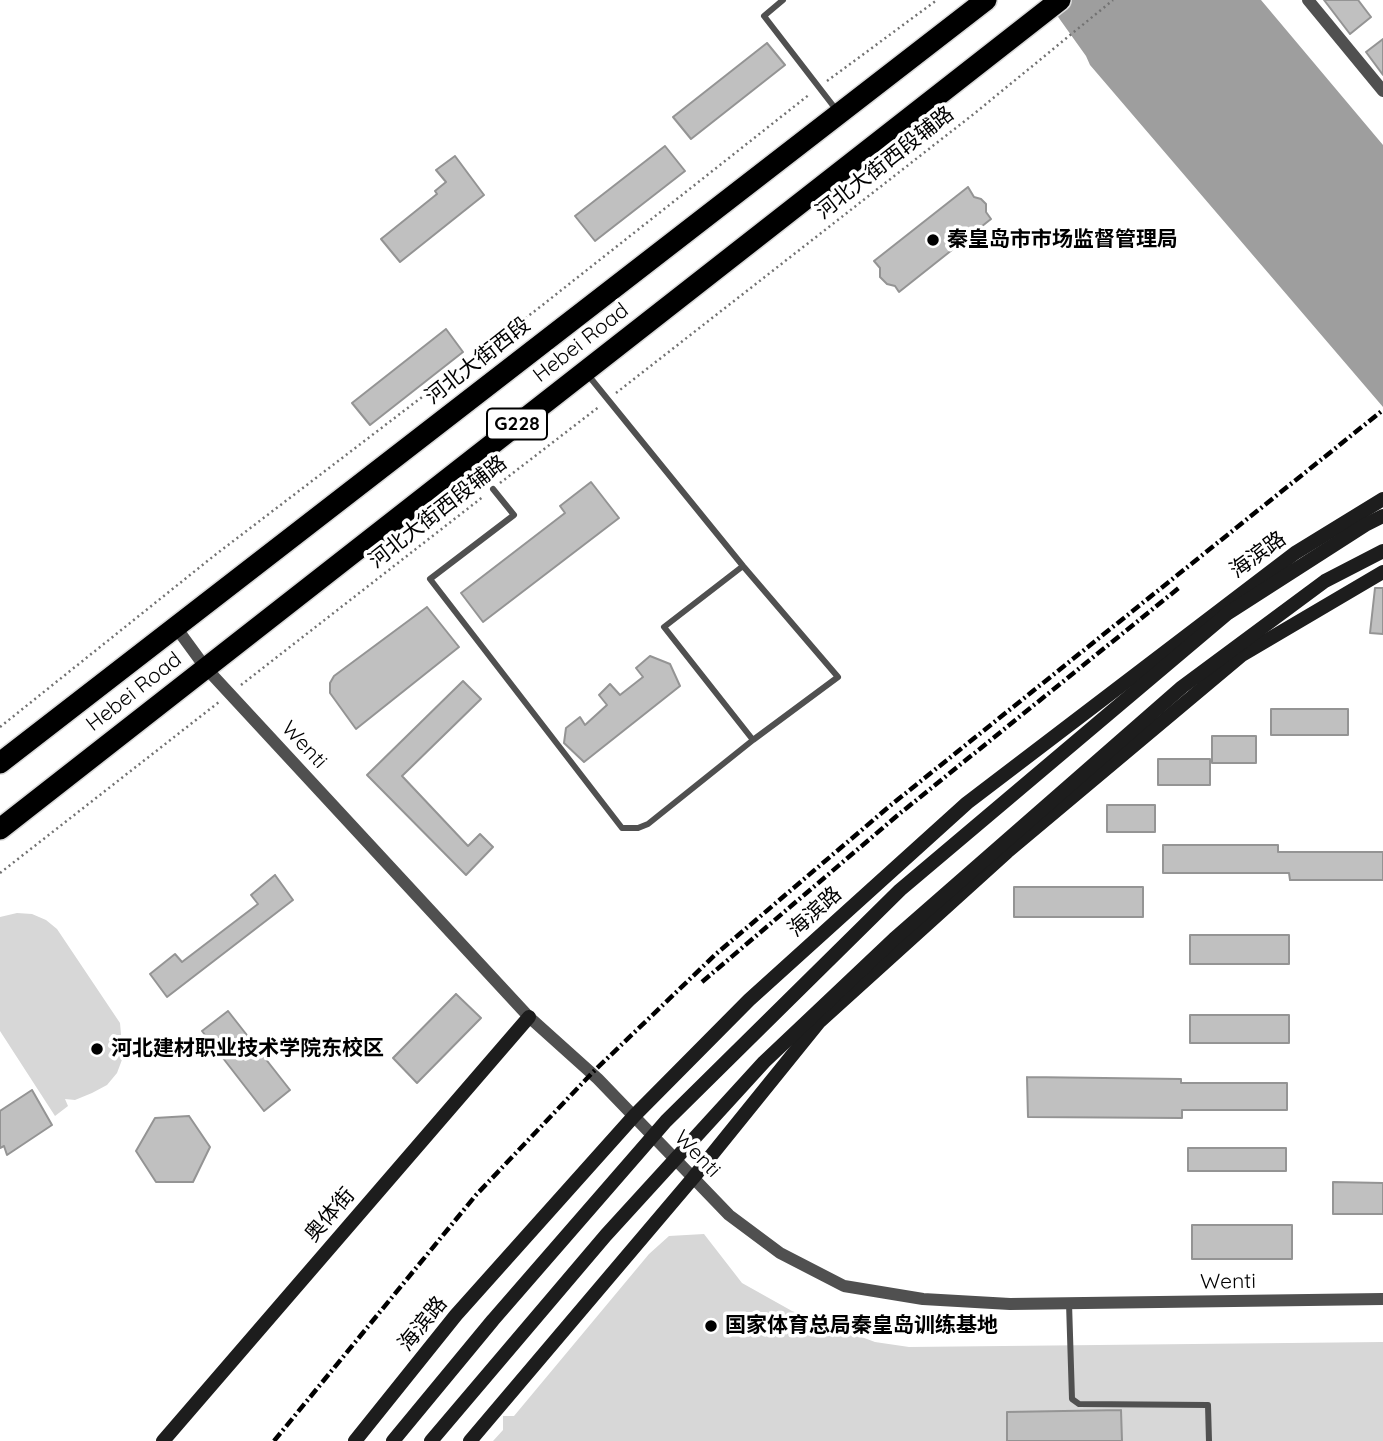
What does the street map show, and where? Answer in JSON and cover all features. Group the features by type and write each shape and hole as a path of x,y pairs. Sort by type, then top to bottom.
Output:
{"highway":[{"name":"河北大街西段","path":"0,763 986,0"},
{"name":"Hebei Road","path":"0,829 1060,0"}],"street":[{"path":"1308,0 1383,91"},
{"name":"海滨路","path":"355,1441 456,1315 634,1116 749,1000 967,803 1296,552 1383,499"},
{"name":"海滨路","path":"393,1441 493,1320 666,1121 900,890 1228,613 1383,516"},
{"path":"431,1441 606,1236 764,1062 894,939 1182,687 1325,581 1383,551"},
{"path":"470,1441 693,1178 819,1022 1007,852 1242,655 1383,572"},
{"name":"Wenti","path":"175,626 205,667 529,1017 598,1079 729,1215 780,1253 844,1286 923,1299 1010,1304 1383,1299"},
{"name":"奥体街","path":"163,1441 529,1017"}],"lane":[{"path":"783,0 764,16 839,113"},
{"path":"493,489 513,516 430,579 622,828 638,828 648,824 753,740 838,677 743,566 610,398 585,371"},
{"path":"743,566 664,627 753,740"},
{"path":"1069,1303 1072,1399 1079,1404 1208,1405 1209,1441"}],"path":[{"path":"0,727 215,555 540,307 818,87 937,0"},
{"name":"河北大街西段辅路","path":"0,873 975,113 1113,0"}],"shaded area":[{"path":"1046,0 1261,0 1383,145 1383,407 1090,65"},
{"path":"17,913 32,914 57,929 120,1023 123,1057 117,1073 107,1085 92,1093 75,1100 65,1099 68,1106 55,1116 0,1031 0,917"},
{"name":"国家体育总局秦皇岛训练基地","path":"704,1234 742,1283 792,1311 875,1342 909,1347 1383,1342 1383,1441 493,1441 503,1430 503,1416 514,1416 649,1254 669,1236"}],"building":[{"path":"1324,0 1358,0 1371,17 1350,34"},
{"path":"1383,39 1383,75 1366,52"},
{"path":"767,43 785,65 691,139 673,117"},
{"path":"665,146 685,171 595,241 575,216"},
{"path":"455,156 484,195 400,262 381,239 437,194 435,191 446,182 436,170"},
{"name":"秦皇岛市市场监督管理局","path":"968,187 974,197 986,204 986,212 991,219 899,292 895,286 887,284 880,277 880,268 874,261"},
{"path":"446,329 463,352 370,425 352,403"},
{"path":"591,482 619,518 483,622 461,593 565,513 560,506"},
{"path":"1375,588 1383,588 1383,634 1370,633"},
{"path":"427,607 459,647 356,729 330,693 330,683 334,676"},
{"path":"650,656 670,664 680,686 584,762 564,743 566,728 580,717 585,725 607,705 599,695 610,684 620,695 643,677 636,668"},
{"path":"463,681 481,699 402,776 468,846 480,834 493,847 466,875 367,775"},
{"path":"1271,709 1348,709 1348,735 1271,735"},
{"path":"1212,736 1256,736 1256,763 1212,763"},
{"path":"1158,759 1210,759 1210,785 1158,785"},
{"path":"1107,805 1155,805 1155,832 1107,832"},
{"path":"1163,845 1278,845 1278,852 1383,852 1383,880 1290,880 1289,873 1163,873"},
{"path":"275,875 293,900 167,997 150,974 175,954 182,962 258,904 251,895"},
{"path":"1014,887 1143,887 1143,917 1014,917"},
{"path":"1190,935 1289,935 1289,964 1190,964"},
{"path":"456,994 481,1018 417,1083 393,1058"},
{"path":"228,1011 290,1090 264,1111 202,1031"},
{"path":"1190,1015 1289,1015 1289,1043 1190,1043"},
{"path":"1027,1077 1181,1079 1181,1083 1287,1083 1287,1110 1182,1110 1182,1118 1028,1117"},
{"path":"32,1090 52,1125 7,1155 4,1146 0,1148 0,1111"},
{"path":"189,1116 210,1147 193,1182 156,1182 136,1151 155,1118"},
{"path":"1188,1148 1286,1148 1286,1171 1188,1171"},
{"path":"1333,1182 1383,1183 1383,1214 1333,1214"},
{"path":"1192,1225 1292,1225 1292,1259 1192,1259"},
{"path":"1121,1410 1122,1441 1007,1441 1007,1412"}],"railway":[{"path":"274,1441 476,1195 592,1073 716,954 891,805 1383,410"},
{"path":"702,982 898,815 1180,587"}],"place":[{"name":"秦皇岛市市场监督管理局","path":"933,240"},
{"name":"河北建材职业技术学院东校区","path":"97,1049"},
{"name":"国家体育总局秦皇岛训练基地","path":"711,1326"}]}
